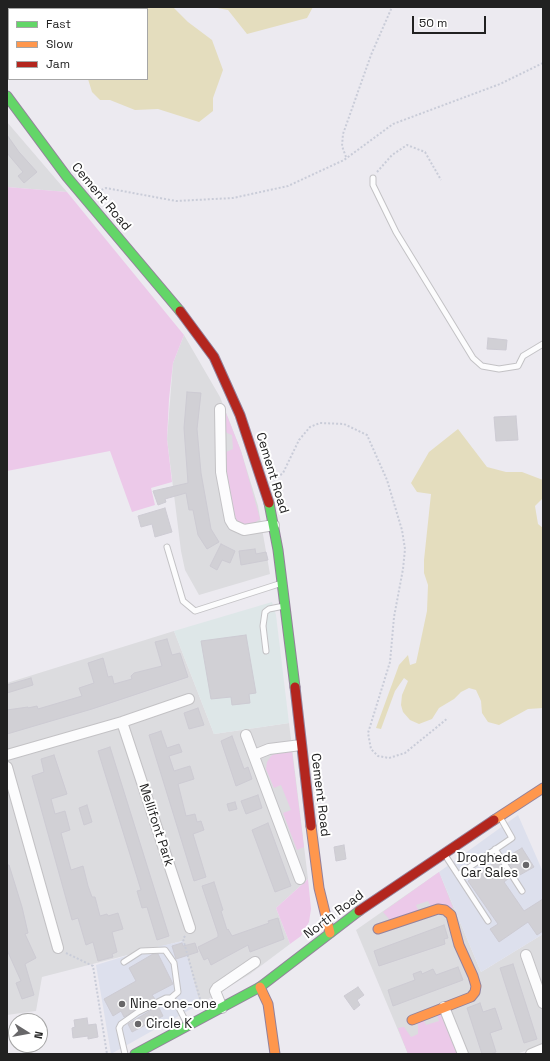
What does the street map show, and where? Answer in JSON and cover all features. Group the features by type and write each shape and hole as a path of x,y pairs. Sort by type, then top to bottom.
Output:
{"street":[{"name":"Cement Road","path":"7,96 83,196 179,310 214,357 240,415 264,486 274,525 286,606 319,888 330,933"},
{"path":"220,409 220,472 230,520 233,525 244,530 274,525"},
{"path":"7,755 122,722 189,698"},
{"name":"Mellifont Park","path":"122,722 190,928"},
{"path":"246,735 300,880"},
{"path":"254,755 269,749 301,744"},
{"path":"7,767 58,948"},
{"name":"North Road","path":"135,1054 260,987 348,918 543,788"},
{"path":"378,929 438,909 445,910 451,915 459,945 476,986 470,996 412,1020"},
{"path":"526,955 543,1003"},
{"path":"222,1008 215,991 217,988 255,962"},
{"path":"260,987 268,1004 274,1037 275,1054"},
{"path":"444,1007 463,1054"},
{"path":"531,1054 543,1049"}],"lane":[{"path":"373,178 373,185 396,232 473,358 482,366 499,369 518,366 523,356 543,344"},
{"path":"167,547 183,601 195,611 282,583"},
{"path":"266,651 263,626 265,612 269,609 286,606"},
{"path":"458,875 512,838 499,816"},
{"path":"495,849 522,891"},
{"path":"444,854 488,921"},
{"path":"124,962 141,951 165,950 174,963 178,992 171,998 166,998 138,1012 121,1024 119,1028 125,1054"},
{"path":"171,998 178,1006 188,1026"}],"path":[{"path":"346,158 342,146 343,134 371,56 392,7"},
{"path":"83,196 106,188 176,201 233,198 288,186 346,158 393,124 500,84 543,63"},
{"path":"373,178 392,155 407,145 424,152 441,180"},
{"path":"264,486 283,473 299,440 310,427 320,423 344,424 367,435 387,480 402,530 405,549 403,570 394,617 390,662 368,733 371,749 378,756 390,758 405,753 448,718"},
{"path":"190,928 183,939 205,1017"},
{"path":"58,948 93,966 107,1054"}],"shaded area":[{"path":"48,7 173,7 188,22 212,40 223,70 213,98 213,111 199,122 158,109 135,110 110,100 100,100 92,92 88,80 148,80 148,8"},
{"path":"212,7 313,7 307,18 247,34 228,10"},
{"path":"7,122 67,192 7,187"},
{"path":"7,187 67,192 184,335 173,363 169,399 167,439 172,482 151,488 155,505 132,512 110,451 7,471"},
{"path":"184,335 220,397 241,451 258,506 270,574 199,595 185,570 181,551 167,439 173,363"},
{"path":"224,408 241,451 260,519 254,523 243,526 238,524 235,519 225,466 224,457 226,452 233,449 232,435 227,433 223,428"},
{"path":"458,429 487,467 506,472 522,472 543,480 543,498 535,506 538,524 543,528 543,708 528,709 499,725 488,722 482,713 481,701 476,690 469,688 439,708 432,719 419,724 410,720 403,712 401,705 402,695 408,681 404,678 395,691 381,729 376,728 399,665 408,655 410,665 416,663 427,611 428,585 424,573 424,560 431,494 417,492 411,483 429,452"},
{"path":"272,602 276,615 289,723 214,734 174,631"},
{"path":"174,631 214,734 289,723 308,879 276,908 290,944 250,974 200,1004 182,941 42,977 36,1011 8,1013 7,1015 7,683"},
{"path":"277,752 292,752 304,847 297,850 283,813 291,810 281,785 274,788 266,769 267,762 271,756"},
{"path":"518,815 543,872 543,934 481,972 439,872"},
{"path":"439,872 481,972 543,934 543,1045 516,1054 408,1054 356,930"},
{"path":"439,872 453,908 431,907 428,901 416,905 419,912 390,920 383,912"},
{"path":"308,879 311,909 309,922 301,936 290,944 276,908"},
{"path":"183,941 200,1004 111,1054 96,965 152,948"},
{"path":"437,1014 445,1016 457,1053 408,1054 398,1028 404,1027 411,1037 418,1034 418,1023 423,1019 426,1025 439,1021"}],"building":[{"path":"7,135 19,152 37,172 24,183 18,176 23,172 7,153"},
{"path":"488,338 507,340 506,350 487,349"},
{"path":"187,392 201,393 197,429 201,473 211,529 219,542 207,549 198,535 193,510 189,510 186,493 165,499 166,502 158,505 153,491 188,483 184,428"},
{"path":"516,416 518,440 496,441 494,417"},
{"path":"165,508 172,532 155,537 152,524 141,527 138,516"},
{"path":"221,544 235,551 230,563 222,560 217,570 210,566"},
{"path":"255,549 256,554 266,552 268,560 241,565 239,551"},
{"path":"246,635 256,693 249,694 250,703 232,705 231,697 211,699 201,641"},
{"path":"167,639 172,655 180,653 188,677 92,709 7,734 7,710 37,706 38,709 82,696 79,688 94,683 88,663 103,658 108,677 112,676 114,684 132,679 131,676 134,673 162,666 155,642"},
{"path":"31,678 33,685 7,693 7,685"},
{"path":"198,708 204,725 189,729 184,713"},
{"path":"161,731 167,748 179,744 182,752 169,756 174,771 190,766 194,779 178,784 186,816 195,814 197,822 201,821 204,830 193,834 206,877 194,881 149,735"},
{"path":"232,736 244,769 248,767 252,779 236,786 221,741"},
{"path":"110,747 169,936 157,940 147,907 142,908 137,891 141,890 98,751"},
{"path":"54,755 67,794 51,799 55,814 65,811 70,830 61,833 71,870 83,866 88,886 92,897 95,897 100,916 107,914 108,916 118,913 123,929 112,932 117,952 112,954 113,957 98,961 93,942 86,945 78,918 72,920 32,776 44,772 41,759"},
{"path":"258,795 262,808 246,814 241,801"},
{"path":"235,802 237,809 229,811 227,804"},
{"path":"87,805 92,822 84,825 79,808"},
{"path":"268,823 291,886 275,892 252,830"},
{"path":"344,845 346,859 336,861 334,847"},
{"path":"522,848 534,867 518,876 505,858"},
{"path":"498,860 509,878 504,882 524,911 543,899 543,931 537,935 528,922 499,942 490,929 498,924 468,881"},
{"path":"7,865 9,865 22,907 28,933 25,934 36,958 25,964 34,995 22,999 16,983 21,981 7,950"},
{"path":"214,882 223,910 221,911 227,930 228,929 232,936 269,923 268,921 278,918 284,939 250,952 248,945 211,965 208,958 204,960 198,947 218,937 218,934 202,886"},
{"path":"444,925 448,938 444,939 445,944 379,966 374,951"},
{"path":"182,943 183,946 195,943 198,952 176,959 172,946"},
{"path":"153,954 158,954 173,984 152,995 155,999 124,1017 121,1011 113,1016 104,999 136,981 129,968"},
{"path":"513,964 537,1039 524,1043 500,968"},
{"path":"458,967 463,980 393,1006 388,990 415,980 413,974 421,971 422,974 433,969 436,975"},
{"path":"358,987 364,995 357,1000 360,1005 354,1010 344,996"},
{"path":"480,1003 483,1012 495,1008 502,1029 490,1033 496,1052 490,1054 482,1054 467,1008"},
{"path":"158,1006 163,1016 132,1032 128,1024"},
{"path":"87,1018 88,1025 96,1024 98,1037 88,1039 88,1036 73,1038 72,1028 75,1027 74,1020"}],"traffic: fast":[{"path":"7,96 67,177 180,311"},
{"path":"269,503 278,550 295,687"},
{"path":"135,1054 260,987 359,911"}],"traffic: slow":[{"path":"494,820 543,788"},
{"path":"311,826 319,888 330,933"},
{"path":"378,929 438,909 445,910 451,915 459,945 473,976 476,986 475,992 471,997 412,1020"},
{"path":"260,987 268,1004 275,1054"}],"traffic: jam":[{"path":"180,311 214,357 240,415 269,503"},
{"path":"295,687 311,826"},
{"path":"359,911 494,820"}],"place":[{"name":"Drogheda Car Sales","path":"526,865"},
{"name":"Nine-one-one","path":"122,1004"},
{"name":"Circle K","path":"138,1024"}]}
